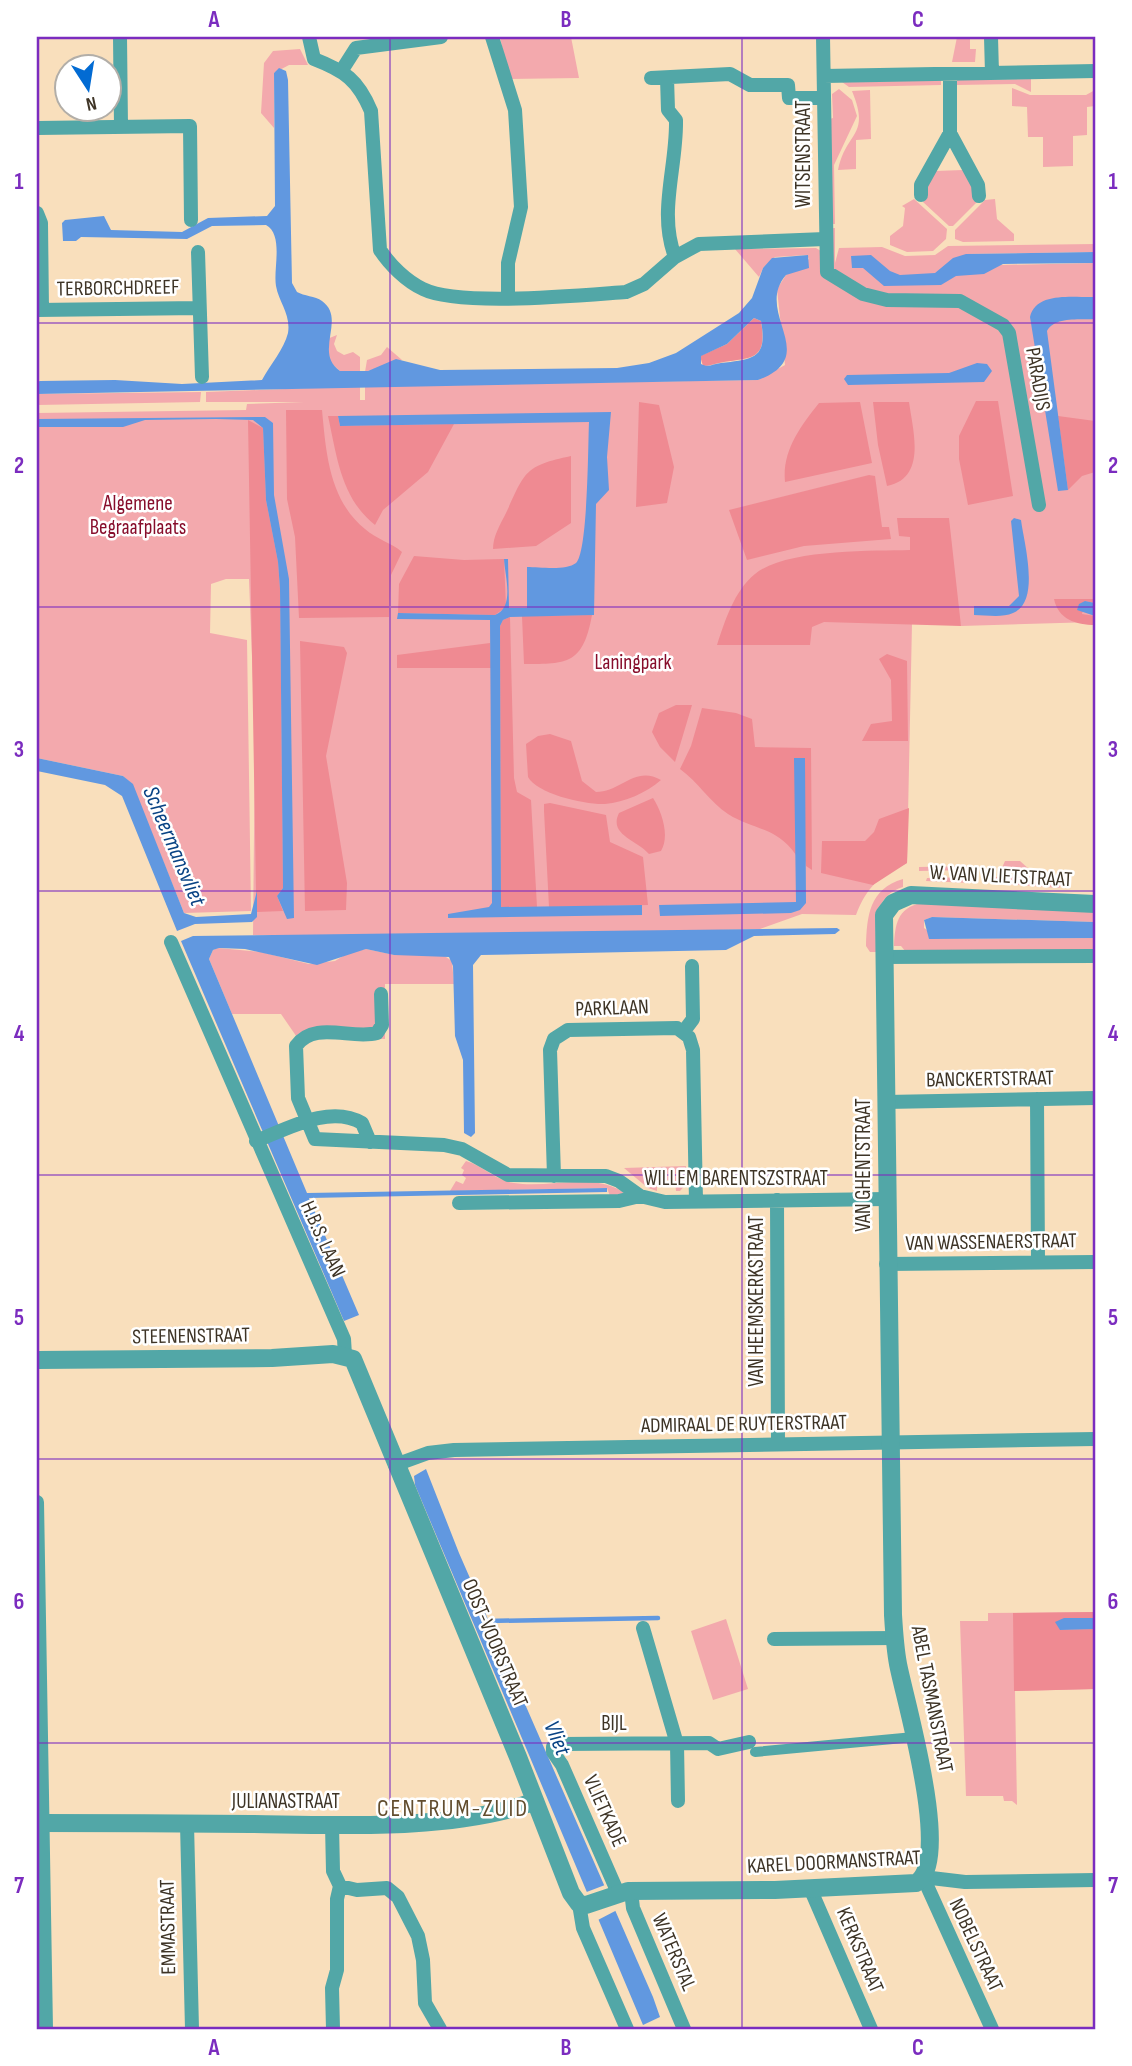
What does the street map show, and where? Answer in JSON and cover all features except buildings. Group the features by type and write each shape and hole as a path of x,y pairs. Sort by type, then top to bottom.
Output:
{"street":[{"path":"120,37 121,127"},
{"path":"309,37 314,59 342,70 363,91 371,111 380,250 390,265 422,289 445,296 508,297 626,292 644,284 674,257 699,244 825,239"},
{"path":"342,70 356,48 441,37"},
{"path":"492,37 515,110 521,207 508,263 508,297"},
{"name":"WITSENSTRAAT","path":"823,37 827,272"},
{"path":"991,37 992,73"},
{"path":"824,75 1095,71"},
{"path":"651,78 667,78 681,74 730,74 750,85 788,85 789,98 824,98"},
{"path":"950,74 950,133 978,185 979,196"},
{"path":"667,78 668,110 676,120 671,158 672,191 667,204 667,235 674,257"},
{"path":"37,128 190,126 191,220"},
{"path":"921,195 921,185 950,133"},
{"path":"37,213 41,223 39,309"},
{"name":"TERBORCHDREEF","path":"198,252 202,377"},
{"name":"PARADIJS","path":"827,272 863,294 887,300 960,301 1003,325 1009,333 1038,505"},
{"name":"TERBORCHDREEF","path":"39,309 199,308"},
{"name":"W. VAN VLIETSTRAAT","path":"905,896 1095,904"},
{"name":"VAN GHENTSTRAAT","path":"890,1443 884,915 905,896"},
{"name":"H.B.S. LAAN","path":"171,942 344,1339 345,1355"},
{"path":"884,957 1095,957"},
{"path":"692,966 693,1019 684,1031 693,1050 696,1201"},
{"path":"381,994 382,1026 377,1033 317,1033 298,1043 297,1091 312,1136 317,1140 450,1146 508,1175 606,1176 620,1181 640,1196"},
{"name":"PARKLAAN","path":"554,1176 550,1050 554,1039 568,1030 674,1027 684,1031"},
{"name":"BANCKERTSTRAAT","path":"886,1102 1095,1098"},
{"path":"1037,1099 1038,1262"},
{"path":"259,1140 307,1122 333,1116 351,1118 365,1127 370,1142"},
{"name":"WILLEM BARENTSZSTRAAT","path":"459,1203 619,1201 640,1196 658,1202 886,1199"},
{"name":"VAN HEEMSKERKSTRAAT","path":"777,1200 778,1444"},
{"name":"VAN WASSENAERSTRAAT","path":"886,1264 1095,1262"},
{"name":"STEENENSTRAAT","path":"37,1360 345,1355"},
{"name":"OOST-VOORSTRAAT","path":"345,1355 353,1359 359,1369 395,1465 519,1757 533,1802 571,1893 584,1904 583,1928 628,2029"},
{"name":"ADMIRAAL DE RUYTERSTRAAT","path":"395,1465 428,1453 454,1450 1095,1439"},
{"name":"ABEL TASMANSTRAAT","path":"890,1443 895,1638 928,1802 929,1858 923,1878"},
{"path":"37,1502 40,1823 46,2029"},
{"path":"643,1628 677,1744 678,1801"},
{"path":"774,1639 895,1638"},
{"path":"752,1747 914,1737"},
{"name":"BIJL","path":"552,1748 561,1744 709,1743 718,1749 752,1747"},
{"name":"VLIETKADE","path":"552,1748 620,1893"},
{"name":"JULIANASTRAAT","path":"40,1823 332,1825 473,1816 506,1811 533,1802"},
{"name":"EMMASTRAAT","path":"187,1824 192,2029"},
{"path":"332,1825 333,1871 340,1886 337,1899 337,1970 332,1988 333,2029"},
{"name":"KAREL DOORMANSTRAAT","path":"584,1904 620,1893 905,1884 923,1878 965,1882 1095,1880"},
{"name":"NOBELSTRAAT","path":"923,1878 992,2029"},
{"path":"340,1886 356,1890 387,1888 398,1897 418,1937 423,1960 425,2003 440,2029"},
{"name":"KERKSTRAAT","path":"810,1888 871,2029"},
{"name":"WATERSTAL","path":"620,1893 633,1908 684,2029"}],"green space":[{"path":"500,37 571,37 579,78 509,79"},
{"path":"957,37 970,37 970,49 976,49 975,62 952,62"},
{"path":"300,49 308,65 289,65 274,73 274,128 261,113 264,63 273,51"},
{"path":"1031,79 1031,92 1015,84 957,85 957,80"},
{"path":"941,80 941,85 849,87 842,82"},
{"path":"1012,88 1030,95 1086,95 1095,90 1095,106 1087,107 1087,135 1073,136 1073,166 1043,167 1043,137 1028,137 1027,107 1012,106"},
{"path":"839,89 852,100 857,116 834,165 835,224 831,224 830,119 833,118 832,94"},
{"path":"870,90 871,139 856,140 856,169 838,170 858,126 859,117 852,91"},
{"path":"963,170 973,185 977,202 953,226 949,226 923,202 927,198 927,183 935,171"},
{"path":"914,199 947,229 946,239 933,251 907,252 890,245 890,236 903,226 905,208 902,206"},
{"path":"995,199 997,219 1014,234 1014,241 963,242 955,239 955,230 985,200"},
{"name":"Laningpark","path":"832,228 835,228 835,263 839,248 882,247 905,256 935,255 948,246 1095,244 1095,252 966,254 998,265 1095,263 1095,622 961,626 960,623 912,623 907,863 889,873 870,889 856,915 802,914 760,929 513,935 253,935 255,735 249,579 226,579 211,584 210,633 247,640 251,911 184,913 132,784 123,776 37,758 37,413 246,410 247,404 304,402 206,402 206,392 360,386 360,400 365,400 365,386 758,380 785,365 777,289 786,275 809,259 807,255 775,257 763,268 759,277 735,249 816,248 821,251"},
{"path":"337,335 334,344 337,351 344,355 353,352 360,357 360,372 340,371 330,362 327,339"},
{"path":"387,347 402,360 365,372 367,360 381,355"},
{"path":"201,392 200,402 37,405 37,394"},
{"path":"1005,861 1020,861 1029,869 1001,870"},
{"path":"969,866 969,870 919,871 919,867"},
{"path":"1063,876 1064,883 1059,888 992,883 996,877"},
{"path":"971,877 971,883 926,881 927,878"},
{"path":"903,879 903,887 893,892 881,905 876,922 876,952 870,952 866,946 866,935 872,905 883,889"},
{"path":"921,903 1095,910 1095,922 932,917 924,920 924,928 940,939 1095,938 1095,950 906,952 901,946 894,946 897,924 902,913"},
{"path":"218,948 261,952 309,964 335,961 348,953 366,949 395,955 443,955 452,961 454,984 385,984 385,1039 321,1036 303,1046 281,1014 232,1014 209,959 213,950"},
{"path":"466,1161 514,1183 602,1183 627,1195 610,1196 607,1188 450,1191 456,1181 463,1184 466,1178 462,1175 464,1170 461,1168"},
{"path":"686,1166 686,1184 680,1191 676,1191 675,1180 657,1180 657,1191 648,1188 624,1168"},
{"path":"1095,1612 1095,1689 1015,1691 1017,1805 1012,1801 1004,1801 1003,1796 966,1796 960,1621 988,1621 988,1613"},
{"path":"726,1619 748,1689 713,1700 691,1631"}],"shaded area":[{"path":"754,318 761,321 763,334 762,344 755,355 703,366 700,356 727,344"},
{"path":"976,401 998,401 1013,496 968,505 959,459 959,436"},
{"path":"639,402 659,405 674,467 667,503 636,507"},
{"path":"860,402 872,463 785,482 789,450 799,430 819,403"},
{"path":"873,402 909,402 914,439 913,464 908,474 900,481 887,486 878,445"},
{"path":"286,410 322,410 328,458 344,504 365,529 402,552 391,575 389,617 299,618 295,537 287,499"},
{"path":"328,416 338,416 340,426 454,424 428,472 383,510 375,525 355,502 342,476"},
{"path":"1058,416 1095,421 1095,472 1082,476 1068,490"},
{"path":"248,420 263,428 266,500 278,562 280,589 283,888 277,896 283,911 257,912"},
{"path":"571,456 571,523 536,546 493,549 499,526 522,480 543,463"},
{"path":"869,475 875,476 882,527 889,527 891,539 804,546 747,560 729,510"},
{"path":"897,518 949,518 961,626 824,622 812,627 810,645 717,645 736,598 755,574 786,560 807,556 852,551 910,550 910,537 899,536"},
{"path":"414,556 464,560 504,559 506,607 495,615 398,613 399,584"},
{"path":"1054,599 1095,599 1095,603 1085,601 1082,614 1095,616 1095,625 1069,620 1059,612"},
{"path":"592,615 584,643 571,658 552,663 524,664 522,616"},
{"path":"510,617 514,778 517,792 531,800 537,907 501,908 500,626 503,620"},
{"path":"300,641 344,647 347,653 326,756 347,883 346,910 305,911"},
{"path":"490,643 491,668 397,668 397,655"},
{"path":"887,654 907,661 908,741 862,741 871,724 892,721 891,680 879,659"},
{"path":"676,705 692,705 675,762 660,747 652,732 659,713"},
{"path":"702,708 736,713 752,719 755,747 811,748 812,870 806,866 795,807 796,855 773,834 728,814 680,769 691,746"},
{"path":"550,734 571,741 582,781 596,792 613,788 636,777 652,776 661,780 635,796 605,804 586,803 541,789 528,777 526,744 538,736"},
{"path":"653,798 662,817 665,838 661,851 649,854 621,832 617,821 619,813"},
{"path":"544,804 606,815 610,842 643,857 648,905 549,907"},
{"path":"909,808 907,863 873,885 821,873 822,841 865,841 874,832 879,819"},
{"path":"1095,1612 1095,1618 1062,1619 1060,1630 1095,1629 1095,1689 1014,1691 1013,1613"}],"water":[{"path":"279,68 286,71 288,80 292,283 297,292 319,299 329,308 332,326 329,355 340,371 368,371 396,359 440,370 617,368 649,363 676,353 739,313 752,298 763,268 772,258 808,255 809,268 786,275 778,289 777,304 787,346 785,359 777,370 758,380 37,394 37,382 40,381 115,380 182,384 262,380 288,333 286,314 275,279 275,236 266,225 212,226 187,239 81,237 76,241 63,241 62,223 65,220 104,216 111,230 182,232 208,218 267,216 275,206 274,73","holes":["754,318 761,321 762,343 756,355 706,366 701,364 701,356 727,344"]},
{"path":"1095,252 1095,263 1003,264 984,274 956,276 941,285 884,286 863,268 852,268 851,256 871,255 890,271 900,275 935,273 953,258 966,254"},
{"path":"1095,297 1095,319 1062,321 1047,331 1068,490 1058,491 1030,317 1040,303 1048,300"},
{"path":"977,363 987,364 992,371 984,382 848,385 844,379 847,375 949,373"},
{"path":"611,412 607,457 609,490 596,504 594,615 510,617 503,620 500,626 501,907 642,905 642,915 448,918 448,914 489,907 492,903 490,620 397,619 398,613 495,615 501,611 507,599 504,559 508,559 509,608 527,608 527,567 560,568 576,563 580,555 585,519 589,422 340,426 338,416"},
{"path":"265,417 273,423 274,495 289,579 294,918 287,919 277,896 283,888 280,589 278,562 266,500 263,428 253,420 216,419 145,420 123,427 37,427 37,419"},
{"path":"1014,518 1021,520 1029,571 1029,585 1022,607 1009,615 974,615 974,606 1009,606 1019,596 1011,521"},
{"path":"1085,601 1095,603 1095,616 1077,610 1079,604"},
{"path":"37,758 123,776 133,784 184,913 196,917 251,914 257,891 257,917 252,922 195,924 177,931 122,796 105,785 37,771"},
{"path":"794,758 805,758 806,903 800,910 791,913 660,916 659,905 796,902"},
{"path":"932,917 1095,922 1095,938 929,939 924,920"},
{"path":"840,930 835,934 754,936 726,950 481,955 473,965 475,1133 471,1137 464,1133 463,1060 455,1036 453,966 449,957 394,955 366,949 317,965 245,949 213,950 209,959 307,1193 607,1188 607,1192 309,1198 359,1315 344,1321 181,941 193,936"},
{"path":"426,1469 459,1553 653,1997 660,2017 643,2025 415,1485 414,1476"},
{"path":"1064,1618 1095,1618 1095,1629 1060,1630 1055,1622"}],"pier":[{"path":"605,1885 619,1909 596,1921 584,1893"}],"waterway":[{"path":"487,1621 658,1618"}],"district":[{"name":"CENTRUM-ZUID","path":"453,1808"}],"park label":[{"name":"Algemene Begraafplaats","path":"138,515"}],"water label":[{"name":"Scheermansvliet","path":"174,846"},
{"name":"Vliet","path":"557,1738"}]}
